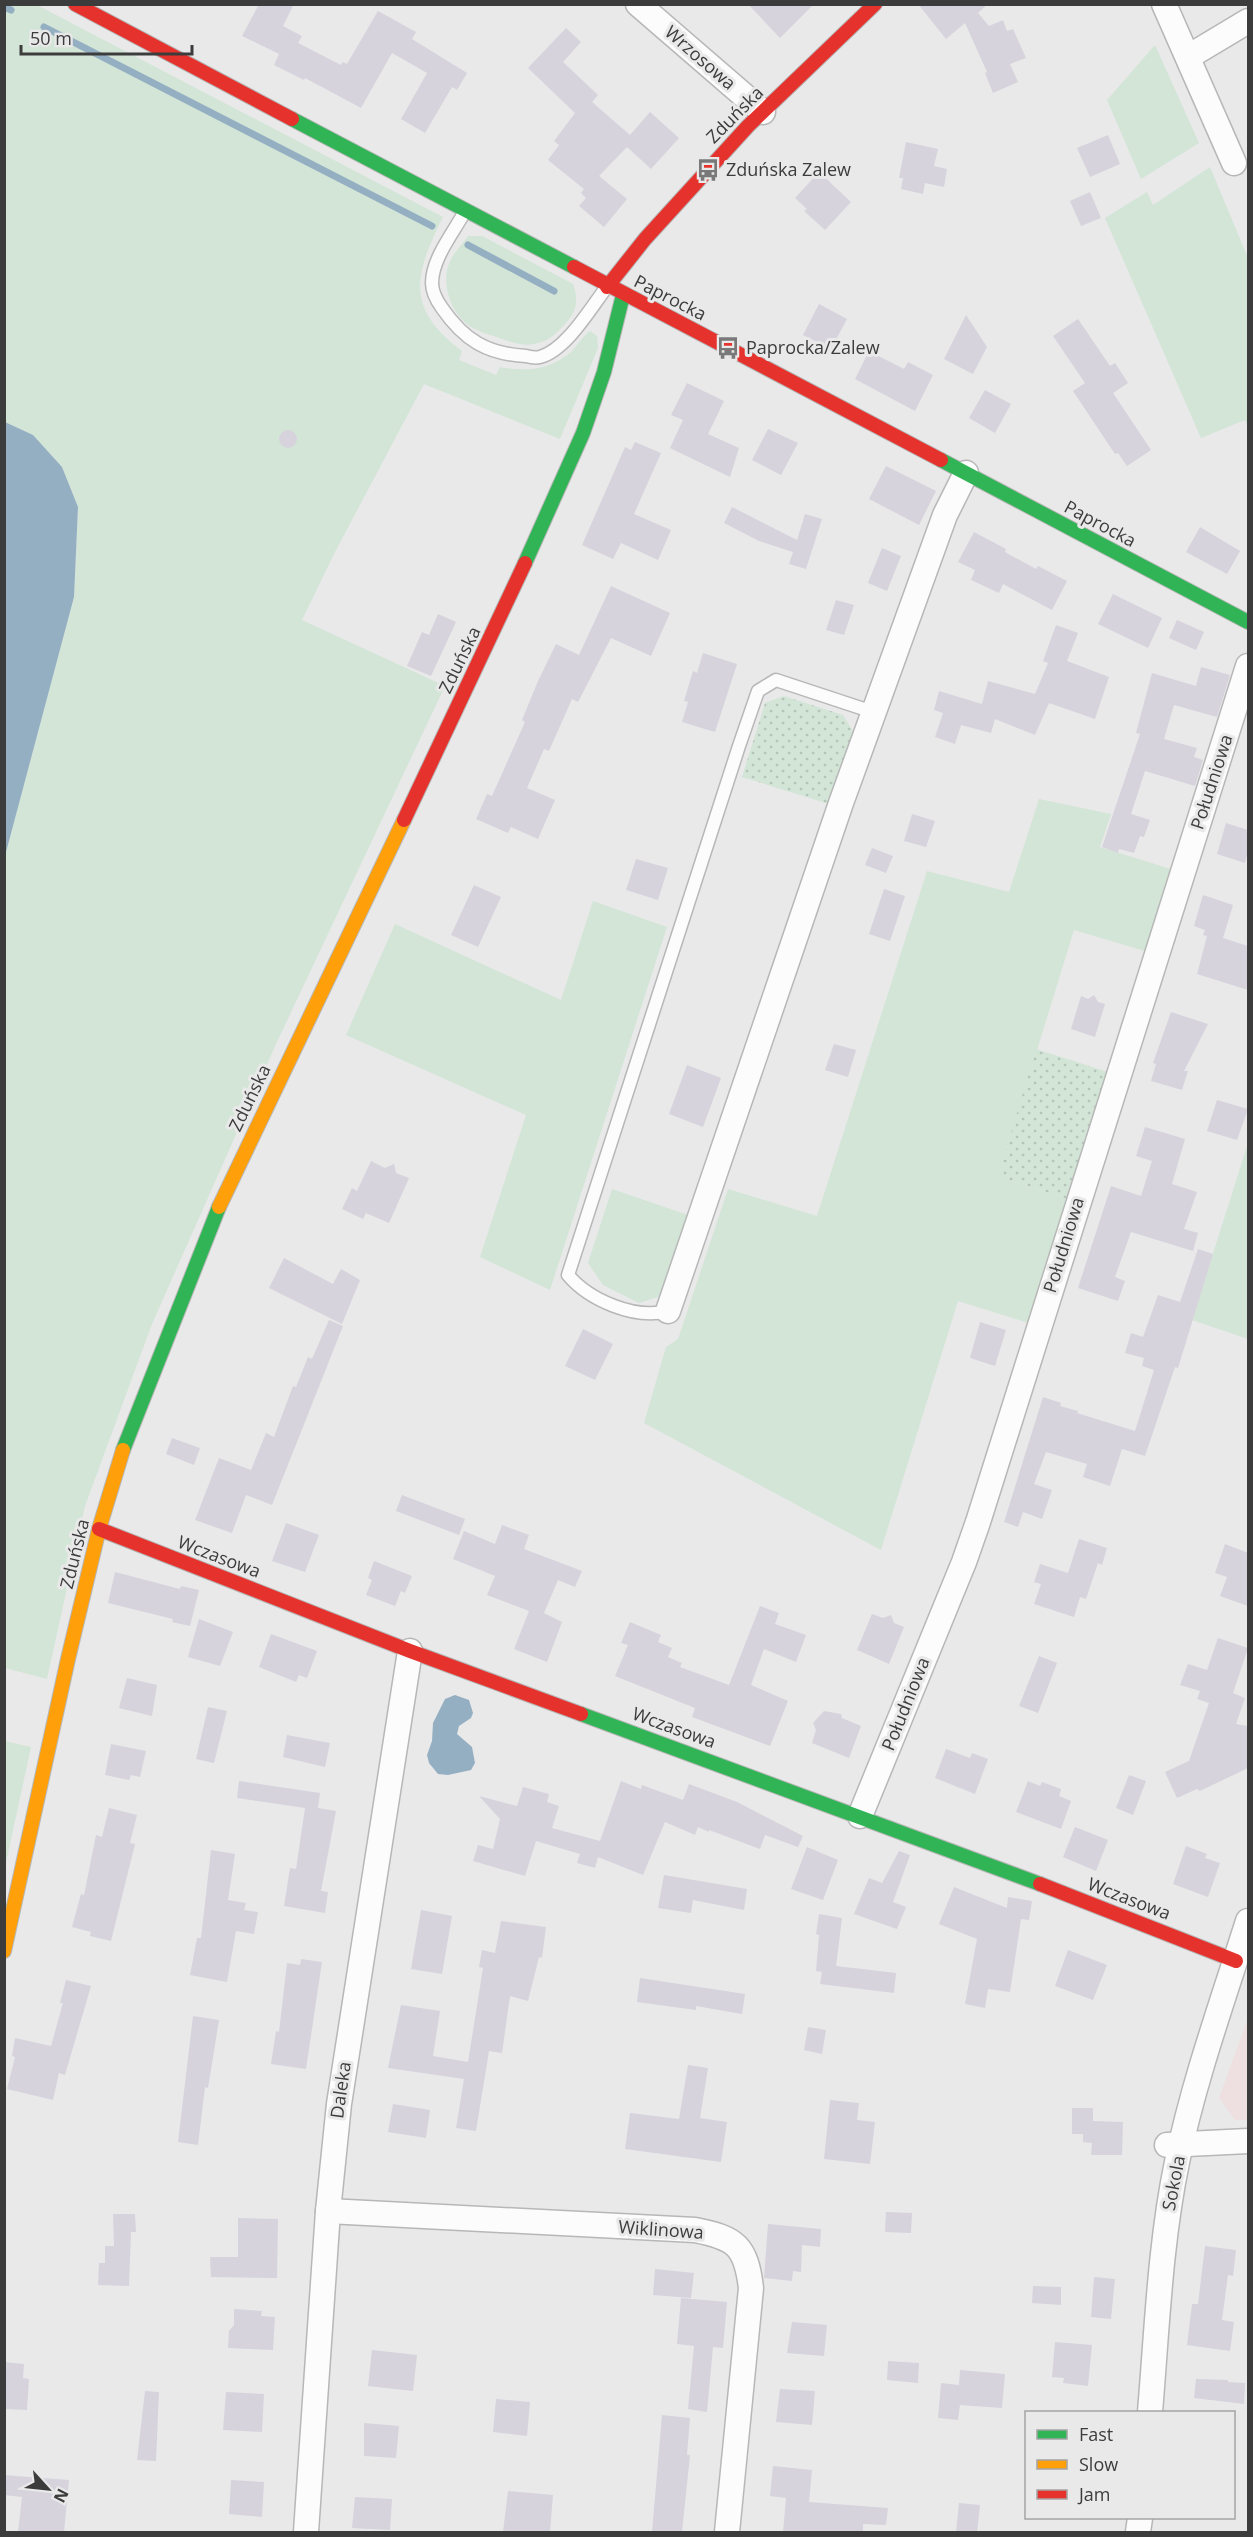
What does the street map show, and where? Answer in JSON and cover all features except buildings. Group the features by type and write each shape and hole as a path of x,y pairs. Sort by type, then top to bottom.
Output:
{"street":[{"name":"Paprocka","path":"75,4 607,287 1248,622"},
{"name":"Wrzosowa","path":"638,4 763,112"},
{"name":"Zduńska","path":"607,287 672,208 763,112 875,4"},
{"path":"1164,4 1234,163"},
{"path":"1188,57 1248,21"},
{"name":"Zduńska","path":"4,1950 68,1659 99,1529 119,1461 216,1214 491,638 584,433 604,372 623,295"},
{"path":"668,1311 873,712 945,515 966,473"},
{"name":"Południowa","path":"860,1816 964,1562 978,1522 1248,666"},
{"name":"Wczasowa","path":"99,1529 410,1651 860,1816 1236,1961"},
{"name":"Daleka","path":"306,2532 328,2211 339,2104 410,1651"},
{"name":"Sokola","path":"1150,2411 1173,2145 1190,2109 1248,1921"},
{"path":"1173,2145 1248,2141"},
{"name":"Wiklinowa","path":"328,2211 695,2230 719,2235 736,2245 748,2263 751,2288 727,2532"}],"lane":[{"path":"465,211 434,269 432,285 436,299 457,330 471,340 487,348 515,356 540,357 562,344 607,287"},
{"path":"668,1311 658,1314 620,1308 579,1288 568,1275 739,746 758,691 776,680 873,712"}],"shaded area":[{"path":"1248,2018 1248,2120 1235,2120 1219,2098"}],"green space":[{"path":"35,4 443,217 426,256 420,290 423,305 431,320 462,351 459,360 496,375 500,367 528,369 555,363 571,352 590,331 597,336 598,348 560,439 424,384 335,552 302,620 445,686 276,1044 152,1324 85,1506 47,1679 5,1668 5,856 74,597 78,507 62,467 33,435 5,422 5,5"},
{"path":"1155,45 1199,143 1141,179 1107,100"},
{"path":"1210,167 1248,258 1248,427 1245,420 1201,438 1105,218 1147,192 1153,205"},
{"path":"468,236 482,236 573,284 576,306 568,320 555,334 538,343 520,344 480,331 462,320 453,307 447,291 446,275 451,258"},
{"path":"784,696 843,715 854,733 832,805 742,777 765,703"},
{"path":"1039,799 1111,814 1100,847 1174,870 1148,952 1074,930 998,1177 1068,1199 1032,1324 958,1301 881,1550 644,1423 666,1347 678,1339 728,1189 817,1216 927,871 1009,892"},
{"path":"593,901 667,927 550,1290 480,1257 526,1115 346,1035 395,924 561,1000"},
{"path":"1036,1049 1108,1072 1068,1199 998,1177"},
{"path":"1248,1143 1248,1339 1192,1320"},
{"path":"612,1189 691,1216 664,1295 639,1303 603,1285 588,1263"},
{"path":"4,1741 31,1747 5,1867"}],"water":[{"path":"5,422 33,435 62,467 78,507 74,597 5,856"},
{"path":"455,1695 469,1700 473,1713 471,1718 459,1726 457,1734 472,1747 475,1763 471,1770 448,1775 438,1774 429,1763 427,1755 432,1741 433,1723 445,1699"}],"waterway":[{"path":"4,7 11,10"},
{"path":"44,27 432,226"},
{"path":"468,245 554,291"}],"traffic: fast":[{"path":"292,119 574,267"},
{"path":"525,563 583,433 604,372 623,295"},
{"path":"941,460 1248,622"},
{"path":"123,1450 219,1207"},
{"path":"581,1714 1040,1884"}],"traffic: slow":[{"path":"219,1207 404,820"},
{"path":"4,1951 68,1659 99,1529 123,1450"}],"traffic: jam":[{"path":"75,4 292,119"},
{"path":"607,287 645,239 748,126 875,4"},
{"path":"574,267 941,460"},
{"path":"404,820 525,563"},
{"path":"99,1529 410,1651 581,1714"},
{"path":"1040,1884 1236,1961"}],"place":[{"name":"Zduńska Zalew","path":"708,170"},
{"name":"Paprocka/Zalew","path":"728,348"}]}
